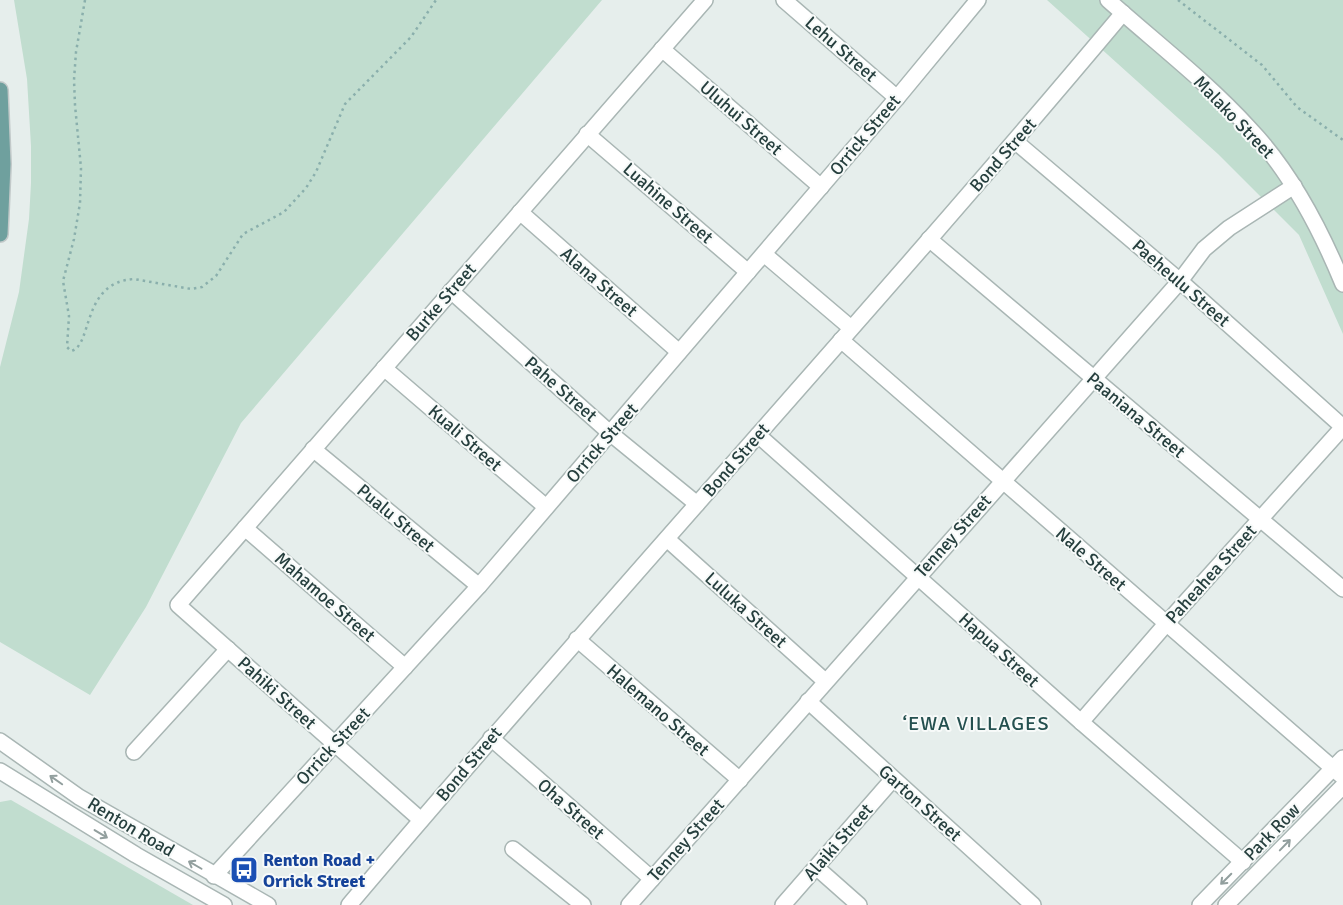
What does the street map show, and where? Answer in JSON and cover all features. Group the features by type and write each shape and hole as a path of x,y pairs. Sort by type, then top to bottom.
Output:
{"main road":[{"path":"0,90 3,164 0,234"}],"street":[{"name":"Burke Street","path":"178,605 705,0"},
{"name":"Lehu Street","path":"784,0 897,98"},
{"name":"Malako Street","path":"1108,0 1203,83 1250,128 1294,186 1324,239 1343,284"},
{"name":"Orrick Street","path":"214,876 479,586 897,98 970,3"},
{"name":"Bond Street","path":"349,905 490,738 1016,142 1123,13"},
{"name":"Uluhui Street","path":"662,49 821,187"},
{"name":"Luahine Street","path":"588,134 748,272"},
{"name":"Paeheulu Street","path":"1016,142 1180,281 1343,427"},
{"name":"Tenney Street","path":"629,905 740,780 825,680 1180,281 1204,249 1229,228 1294,186"},
{"name":"Alana Street","path":"520,212 679,352"},
{"name":"Paaniana Street","path":"929,239 1343,589"},
{"path":"764,254 851,328"},
{"name":"Pahe Street","path":"450,292 610,432 698,504"},
{"name":"Nale Street","path":"841,340 1166,624 1340,768"},
{"name":"Kuali Street","path":"384,368 546,507"},
{"name":"Paheahea Street","path":"1080,722 1343,427"},
{"name":"Hapua Street","path":"758,435 1080,722 1243,862"},
{"name":"Pualu Street","path":"313,449 479,586"},
{"name":"Mahamoe Street","path":"245,528 405,667"},
{"name":"Luluka Street","path":"667,539 825,680"},
{"name":"Pahiki Street","path":"178,605 421,820"},
{"name":"Halemano Street","path":"577,639 740,780"},
{"path":"134,752 228,649"},
{"name":"Garton Street","path":"808,701 1033,905"},
{"name":"Oha Street","path":"490,738 652,879"},
{"name":"Renton Road","path":"0,741 79,796 214,876 268,905"},
{"name":"Park Row","path":"1200,905 1340,768"},
{"name":"Renton Road","path":"0,771 201,900 224,905"},
{"name":"Alaiki Street","path":"783,905 893,779"},
{"name":"Park Row","path":"1226,905 1343,786"},
{"path":"513,849 583,905"},
{"path":"816,866 859,905"}],"path":[{"path":"85,0 76,52 74,80 81,168 80,203 74,239 63,280 69,316 67,347 71,351 79,346 94,305 108,288 125,280 134,279 185,288 202,287 216,276 243,234 251,228 274,218 294,203 316,172 333,126 345,104 411,37 436,0"},
{"path":"1178,0 1262,65 1297,107 1343,140"}],"green space":[{"path":"14,0 602,0 241,423 146,607 90,695 0,642 0,367 19,292 29,219 31,183 27,79"},
{"path":"1047,0 1343,0 1343,334 1299,235 1218,154"},
{"path":"11,800 193,905 0,905 0,802"}],"place":[{"name":"Renton Road + Orrick Street","path":"244,870"}],"district":[{"name":"‘EWA VILLAGES","path":"976,723"}]}
